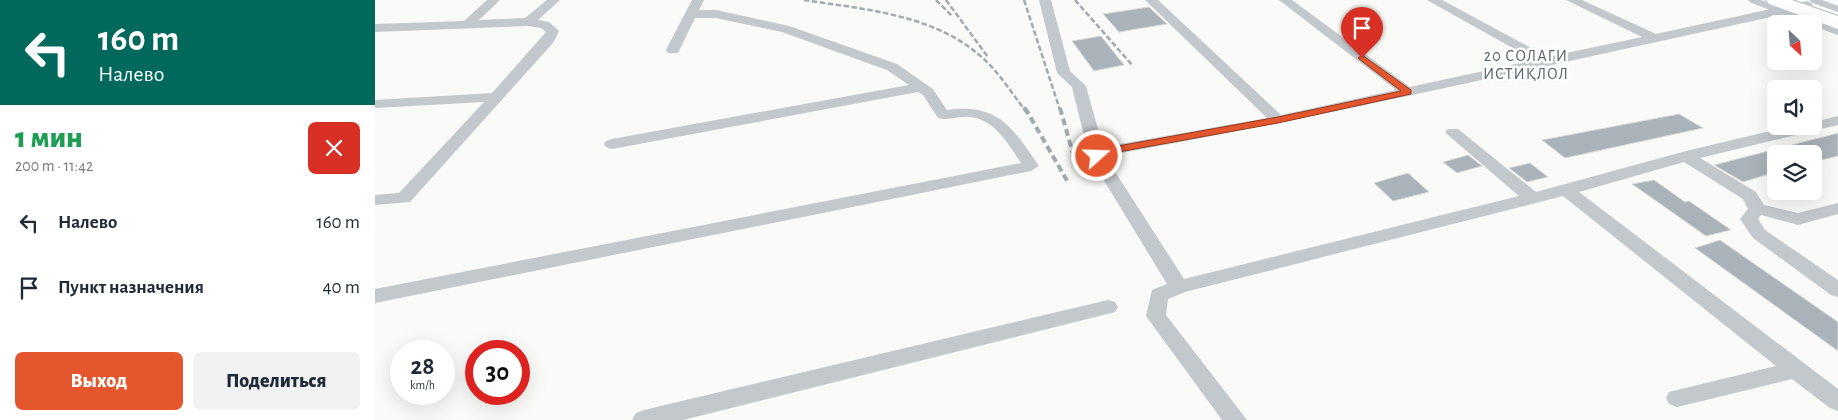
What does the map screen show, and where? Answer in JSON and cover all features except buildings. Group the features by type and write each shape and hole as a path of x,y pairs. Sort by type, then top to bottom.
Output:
{"main road":[{"path":"1794,4 1838,16"},
{"path":"1794,4 1838,23"}],"street":[{"path":"468,24 494,0"},
{"path":"528,22 554,0"},
{"path":"673,50 698,0"},
{"path":"1045,0 1064,73 1079,86 1096,153 1179,287"},
{"path":"1151,0 1278,120"},
{"path":"1285,0 1408,92"},
{"path":"1433,0 1547,62"},
{"path":"1571,0 1655,38"},
{"path":"1096,153 1278,120 1655,38 1794,4"},
{"path":"375,296 1031,166 1008,132 989,117 973,112 943,115 928,92 892,67 785,29 716,14 691,14"},
{"path":"375,28 528,22 545,25 553,31 548,40 404,198 375,200"},
{"path":"612,144 920,87"},
{"path":"375,104 495,97"},
{"path":"1822,124 1838,120"},
{"path":"1453,132 1533,199"},
{"path":"1235,420 1156,316 1159,294 1179,287 1533,199 1687,156 1775,135"},
{"path":"1687,156 1750,196 1757,209 1798,219 1838,208"},
{"path":"1566,190 1838,402"},
{"path":"1757,209 1749,219 1759,234 1838,290"},
{"path":"644,420 1108,307"},
{"path":"1677,398 1797,369"}],"lane":[{"path":"1752,0 1838,9"},
{"path":"1794,4 1838,32"}],"railway":[{"path":"804,0 895,15 939,30 959,41 985,60 1025,110"},
{"path":"936,0 952,16"},
{"path":"946,0 988,57"},
{"path":"1024,0 1060,110"},
{"path":"1075,0 1133,66"},
{"path":"1024,108 1028,113"},
{"path":"1025,108 1028,113"},
{"path":"1060,108 1075,161"},
{"path":"1028,113 1069,184"}],"district":[{"name":"20 СОЛАГИ ИСТИҚЛОЛ","path":"1526,65"}],"route":[{"path":"1097,156 1096,153 1278,120 1408,92 1362,58"}]}
